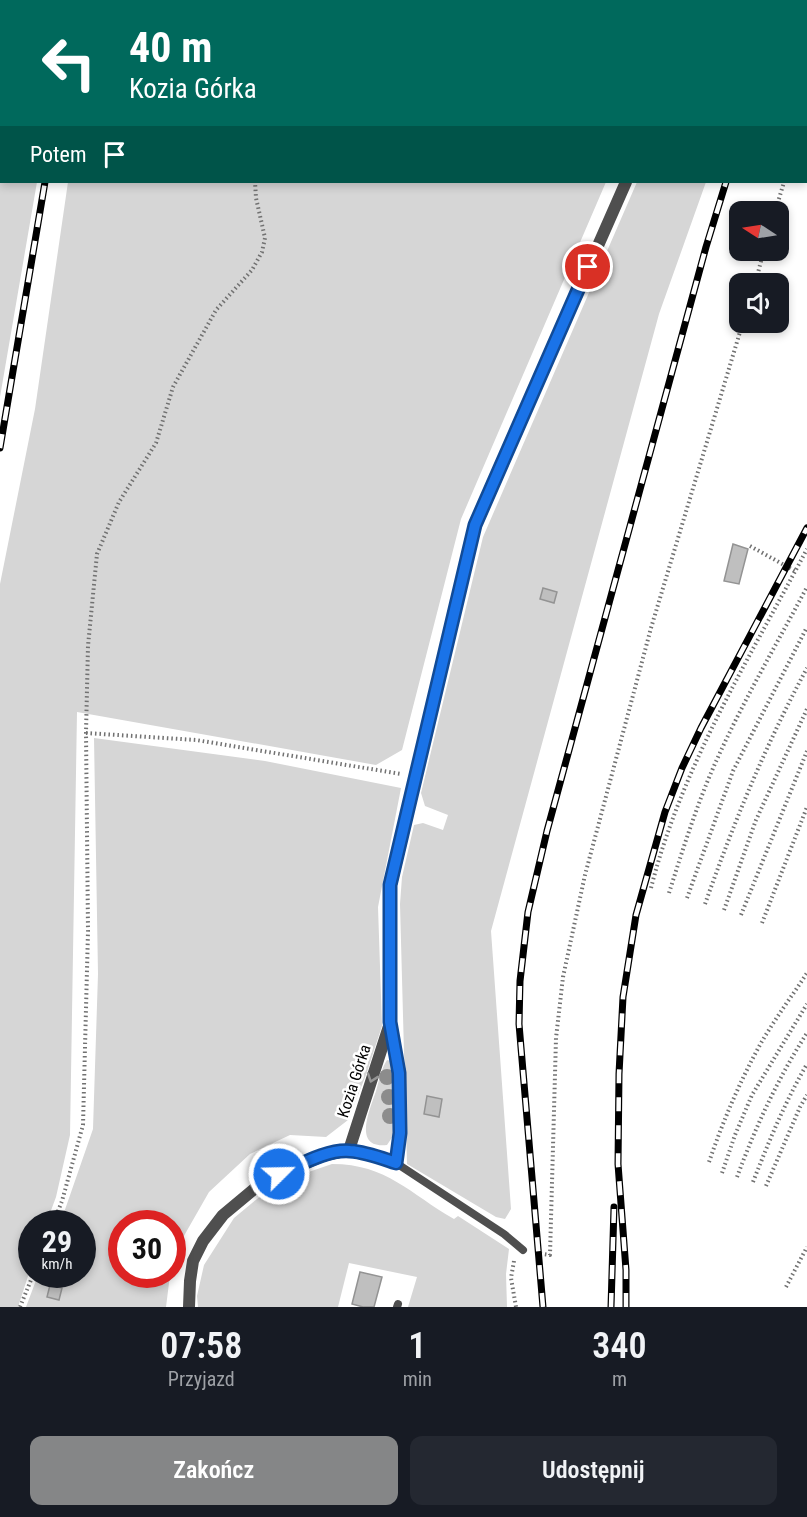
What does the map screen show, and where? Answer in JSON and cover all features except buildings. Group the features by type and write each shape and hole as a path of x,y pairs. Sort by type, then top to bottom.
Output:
{"street":[{"name":"Kozia Górka","path":"396,1163 400,1133 399,1073 390,1022 390,885 475,525 626,183"},
{"name":"Kozia Górka","path":"349,1150 390,1022"},
{"path":"189,1307 190,1281 194,1261 203,1241 223,1215 265,1180 323,1156 349,1150 396,1163"}],"lane":[{"path":"396,1163 504,1234 523,1250"}],"path":[{"path":"58,1210 83,1125 88,931 86,733 88,646 97,554 119,502 156,443 173,387 216,310 252,270 262,252 265,238 255,183"},
{"path":"778,201 784,183"},
{"path":"541,1254 550,1255 556,1038 563,977 585,875 651,628 740,333"},
{"path":"750,546 795,571"},
{"path":"651,888 658,861 690,774 723,705 807,549"},
{"path":"669,893 688,832 709,778 733,727 807,587"},
{"path":"687,898 733,771 807,627"},
{"path":"705,904 753,776 807,668"},
{"path":"724,910 756,820 807,709"},
{"path":"86,733 196,740 416,777"},
{"path":"741,915 807,751"},
{"path":"762,922 807,807"},
{"path":"709,1162 721,1127 748,1068 762,1041 807,973"},
{"path":"722,1173 752,1095 807,1004"},
{"path":"737,1177 772,1092 807,1032"},
{"path":"753,1182 778,1120 807,1064"},
{"path":"766,1186 807,1095"},
{"path":"786,1287 807,1247"},
{"path":"20,1307 28,1288"}],"shaded area":[{"path":"0,183 37,183 0,397"},
{"path":"68,183 606,183 461,519 402,750 376,765 77,712 70,1135 51,1210 18,1210 18,1288 24,1288 18,1307 0,1307 0,584 35,409"},
{"path":"637,183 706,183 659,314 491,931 511,1209 505,1219 496,1217 407,1164 400,904 402,877 414,825 423,823 443,830 448,815 425,806 421,793 483,537"},
{"path":"94,738 265,761 401,788 378,907 382,1026 348,1120 326,1137 290,1135 250,1154 209,1192 186,1232 186,1210 108,1210 108,1288 168,1288 166,1307 26,1307 33,1288 96,1288 96,1210 65,1210 93,1129 98,974"},
{"path":"387,1060 391,1061 392,1068 393,1136 387,1145 376,1145 370,1141 366,1126 380,1075"},
{"path":"332,1164 351,1165 383,1175 454,1219 458,1216 509,1249 506,1274 507,1307 408,1307 417,1277 349,1263 338,1307 198,1307 197,1296 204,1265 234,1218 263,1194 291,1178"}],"railway":[{"path":"0,448 45,183"},
{"path":"543,1307 519,1024 520,981 528,912 547,831 706,247 726,183"},
{"path":"626,1307 626,1270 618,1164 619,1074 623,997 636,915 665,812 682,768 807,528"},
{"path":"611,1307 614,1207"}],"route":[{"path":"279,1174 323,1156 349,1150 396,1163 400,1133 399,1073 390,1022 390,885 475,525 588,267"}]}
